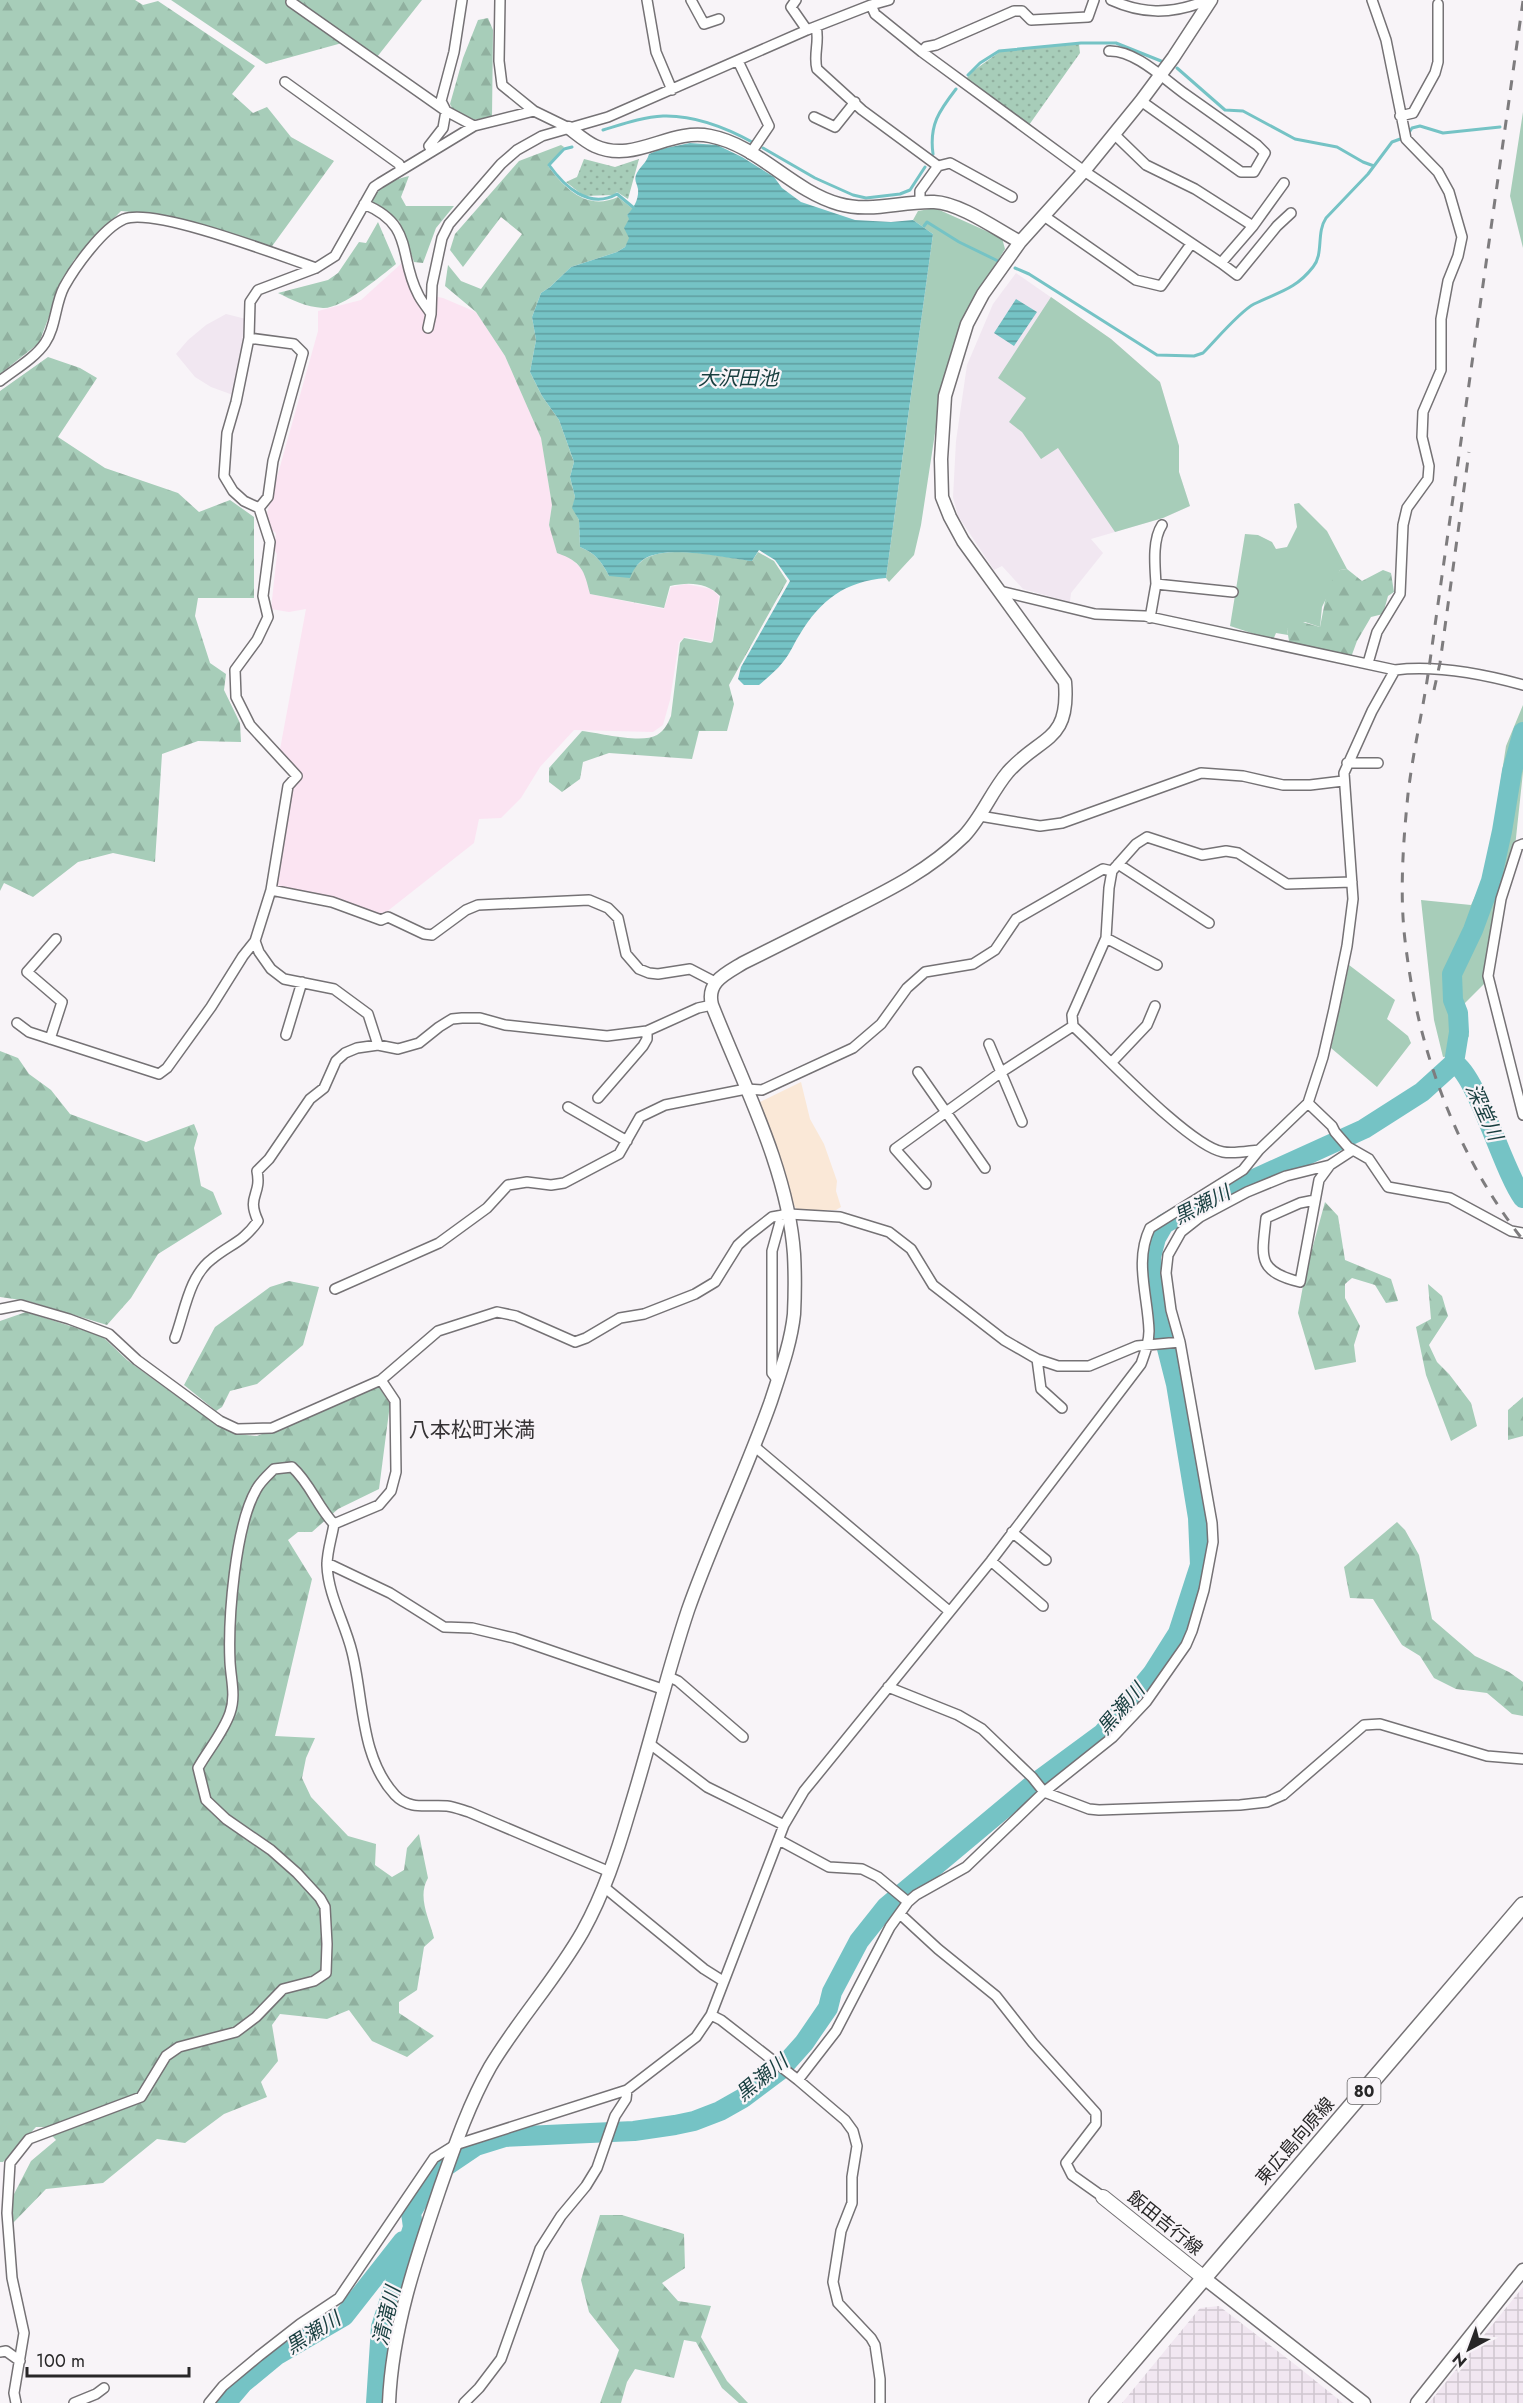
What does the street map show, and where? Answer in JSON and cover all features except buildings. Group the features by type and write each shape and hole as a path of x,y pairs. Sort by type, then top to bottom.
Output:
{"main road":[{"name":"東広島向原線","path":"1097,2403 1523,1905"},
{"name":"飯田吉行線","path":"1103,2197 1204,2278"}],"street":[{"path":"432,151 429,146 443,128 446,111 441,101 454,52 462,0"},
{"path":"500,0 499,61 502,85 534,111 569,128 594,146 608,150 637,150 668,138 697,134 725,140 837,204 867,208 936,202 950,205 1020,242"},
{"path":"647,0 656,52 672,90"},
{"path":"692,0 704,24 719,19"},
{"path":"796,0 791,7 818,36 815,62 817,69 855,102 938,166"},
{"path":"428,328 432,285 442,238 449,224 501,164 517,150 542,136 608,117 812,29 889,0"},
{"path":"922,52 926,47 936,45 1014,11 1023,11 1031,20 1088,17 1094,0"},
{"path":"1111,0 1148,12 1180,10 1200,3 1209,3"},
{"path":"1368,663 1377,632 1400,594 1403,525 1407,508 1428,479 1429,466 1422,437 1423,412 1441,370 1441,319 1448,281 1458,256 1462,237 1449,192 1438,172 1405,137 1386,40 1372,0"},
{"path":"291,2 446,111 474,126"},
{"path":"388,2403 394,2343 417,2254 455,2146 489,2069 566,1958 590,1918 604,1887 650,1744 688,1612 778,1381 794,1317 794,1253 785,1214 782,1181 710,996 715,982 743,963 926,869 964,836 1007,774 1019,761 1053,735 1064,719 1067,702 1065,682 963,541 942,497 941,459 945,396 967,324 983,294 1020,242 1084,171 1141,101 1209,3"},
{"path":"1400,116 1413,112 1436,73 1438,4"},
{"path":"871,5 875,14 922,52 1084,171 1237,275 1277,226 1291,213"},
{"path":"1109,51 1117,51 1161,75 1257,145 1264,153 1254,172 1241,171 1141,101"},
{"path":"738,62 769,126 750,154"},
{"path":"285,82 399,164 401,170"},
{"path":"814,117 835,127 855,102"},
{"path":"17,1023 28,1032 159,1074 167,1068 255,941 272,890 288,786 297,776 250,725 236,698 235,670 257,640 267,617 263,596 270,542 259,508 244,501 233,491 224,476 227,433 249,338 250,302 258,290 316,268 335,256 374,187 474,126 534,111"},
{"path":"1114,134 1146,165 1195,189 1252,226"},
{"path":"920,202 920,191 938,166 950,163 1012,197"},
{"path":"1221,263 1284,183"},
{"path":"364,204 378,210 399,231 417,293 431,314"},
{"path":"1044,216 1136,280 1161,286 1191,244"},
{"path":"0,381 46,342 63,290 74,271 112,226 125,219 149,217 227,237 316,268"},
{"path":"249,338 294,344 303,353 273,461 268,498 259,508"},
{"path":"1150,618 1156,584 1155,561 1159,530 1162,525"},
{"path":"1156,584 1233,592"},
{"path":"1000,591 1095,614 1150,618 1395,670 1429,668 1498,678 1523,685"},
{"path":"209,2403 223,2386 259,2356 300,2324 339,2298 434,2158 455,2146 627,2090 696,2037 711,2015 784,1825 804,1791 991,1561 1141,1364 1151,1344 1142,1278 1144,1239 1150,1228 1244,1170 1259,1150 1308,1103 1323,1057 1347,946 1353,899 1343,781 1347,763 1395,670"},
{"path":"1347,763 1378,763"},
{"path":"980,816 1040,826 1062,822 1201,773 1243,776 1283,785 1343,781"},
{"path":"1259,1150 1223,1152 1202,1144 1163,1112 1073,1026 1072,1016 1106,939 1109,888 1115,868 1136,844 1147,837 1202,855 1226,851 1238,853 1287,884 1352,882"},
{"path":"1523,844 1518,846 1501,899 1488,976 1523,1115"},
{"path":"335,1289 439,1243 487,1208 508,1185 527,1182 551,1185 564,1183 619,1154 640,1117 665,1105 746,1089 762,1090 852,1048 881,1023 907,988 925,972 937,968 973,964 994,950 1016,919 1103,869 1115,868 1209,923"},
{"path":"272,890 332,902 381,920 388,917 424,934 432,935 466,910 478,905 589,900 608,908 618,918 626,954 639,969 658,974 690,969 715,982"},
{"path":"50,1039 62,1002 27,972 56,939"},
{"path":"1106,939 1157,965"},
{"path":"255,941 259,952 271,969 284,979 334,989 368,1014 378,1045"},
{"path":"286,1035 302,982"},
{"path":"175,1338 192,1285 210,1260 246,1237 258,1221 252,1208 252,1199 260,1184 257,1171 269,1159 310,1099 324,1088 336,1061 345,1053 357,1048 378,1045 398,1049 419,1043 452,1019 480,1018 505,1025 607,1036 647,1030 698,1008 712,1005"},
{"path":"1112,1062 1147,1025 1155,1006"},
{"path":"926,1184 896,1149 1000,1073 1073,1026"},
{"path":"598,1098 643,1046 647,1039 647,1030"},
{"path":"989,1044 1022,1122"},
{"path":"918,1072 985,1168"},
{"path":"1308,1103 1351,1148 1369,1159 1388,1187 1450,1198 1511,1231 1523,1233"},
{"path":"568,1107 627,1141"},
{"path":"1316,1200 1300,1203 1266,1218 1262,1253 1266,1265 1281,1277 1300,1282 1316,1200 1319,1180 1330,1165 1351,1148"},
{"path":"796,2079 836,2031 890,1927 908,1902 916,1895 966,1867 1044,1792 1113,1737 1146,1702 1186,1645 1204,1590 1213,1542 1212,1523 1171,1310 1166,1274 1168,1255 1181,1232 1200,1217 1247,1192 1286,1176 1330,1165"},
{"path":"778,1381 772,1372 771,1273 772,1251 785,1214"},
{"path":"0,1309 21,1305 69,1318 109,1334 137,1359 220,1421 237,1429 272,1428 381,1380 438,1331 497,1312 516,1316 574,1342 586,1338 620,1318 644,1314 695,1294 715,1282 738,1245 748,1235 772,1217 785,1214 840,1217 889,1232 911,1249 933,1285 1004,1340 1037,1359 1058,1366 1089,1366 1137,1346 1178,1343"},
{"path":"1037,1359 1041,1389 1062,1408"},
{"path":"334,1524 379,1505 391,1491 396,1472 395,1401 381,1380"},
{"path":"754,1446 949,1611"},
{"path":"16,2403 14,2393 24,2333 12,2278 7,2212 10,2163 29,2139 141,2097 166,2056 179,2047 236,2032 256,2017 283,1989 314,1982 326,1973 327,1935 324,1907 320,1898 271,1850 226,1819 206,1800 198,1768 222,1732 234,1696 230,1662 234,1574 247,1512 256,1489 274,1469 292,1467 304,1477 325,1514 334,1524"},
{"path":"334,1524 327,1563 330,1585 352,1653 369,1745 380,1771 396,1796 409,1804 424,1807 448,1806 469,1812 610,1872"},
{"path":"1012,1532 1046,1560"},
{"path":"991,1561 1043,1606"},
{"path":"327,1563 390,1593 444,1628 472,1628 514,1638 664,1690"},
{"path":"669,1677 678,1681 744,1737"},
{"path":"888,1687 958,1715 982,1728 1032,1777 1044,1792 1099,1810 1240,1806 1268,1802 1283,1795 1364,1725 1380,1724 1487,1756 1523,1759"},
{"path":"650,1744 707,1787 784,1825"},
{"path":"779,1840 814,1861 829,1867 862,1869 891,1886 908,1902"},
{"path":"604,1887 723,1981"},
{"path":"900,1914 938,1949 996,1996 1096,2113 1096,2124 1066,2163 1072,2175 1103,2197"},
{"path":"711,2015 721,2020 777,2063 844,2120 853,2131 857,2146 852,2176 852,2203 841,2231 833,2282 838,2303 875,2345 880,2379 880,2403"},
{"path":"464,2403 480,2388 501,2359 540,2249 561,2216 586,2186 597,2168 615,2116 626,2098 627,2090"},
{"path":"1417,2403 1523,2270"},
{"path":"1204,2278 1364,2403"},
{"path":"0,2352 6,2351 20,2361"},
{"path":"74,2403 104,2388"}],"shaded area":[{"path":"403,262 413,292 443,298 476,312 505,356 541,437 552,505 549,525 569,557 586,575 590,594 664,609 671,587 686,584 711,589 719,596 712,642 685,637 679,642 670,700 663,725 653,732 574,730 540,767 521,798 501,818 479,819 474,843 380,917 276,886 291,786 298,782 278,760 306,609 289,612 271,609 277,554 274,549 276,533 271,530 267,513 318,331 318,311 361,300"},
{"path":"1016,273 1111,339 1160,382 1179,446 1179,472 1190,506 1163,518 1091,539 1103,553 1071,593 1070,602 1023,589 1002,566 994,570 958,516 953,497 956,441 967,365 993,304"},
{"path":"226,314 246,319 233,395 211,387 195,377 176,354 206,325"},
{"path":"801,1082 810,1119 824,1144 837,1181 836,1191 841,1207 836,1210 797,1210 793,1204 780,1156 758,1103"},
{"path":"1523,2287 1523,2403 1429,2403"},
{"path":"1219,2306 1343,2403 1122,2403 1200,2308"}],"green space":[{"path":"0,0 135,0 143,5 158,1 255,66 232,94 253,113 267,107 291,137 334,161 270,249 142,213 121,211 74,260 62,282 39,343 0,374"},
{"path":"171,0 290,0 342,43 266,64"},
{"path":"297,0 422,0 377,57"},
{"path":"488,18 493,30 492,117 472,120 454,112 450,104 463,58 478,20"},
{"path":"1079,44 1080,53 1029,125 966,79 973,71 1001,51"},
{"path":"1523,112 1523,248 1510,196"},
{"path":"561,145 564,147 548,166 569,190 596,201 607,201 618,197 633,209 627,215 630,219 630,238 625,247 617,252 571,267 541,293 532,317 536,340 530,372 542,396 559,420 574,462 570,477 575,497 573,508 579,520 580,547 598,558 609,576 635,567 646,558 657,554 698,553 752,561 758,552 774,561 787,581 729,685 734,704 727,731 699,731 692,759 609,753 583,762 580,779 562,792 549,782 549,768 582,731 641,738 657,735 664,729 671,716 680,643 684,638 711,643 713,641 720,596 715,591 697,584 670,586 664,608 590,594 581,568 572,560 557,553 549,525 552,505 541,438 505,356 476,312 445,286 448,265 461,281 481,289 522,234 501,217 463,267 450,250 455,234 519,161"},
{"path":"584,159 615,167 639,159 628,199 617,192 613,195 584,196 566,182 577,177"},
{"path":"409,176 401,197 406,206 454,206 436,228 423,263 414,262 399,221 373,203 372,199 388,184"},
{"path":"935,208 1002,238 1005,249 967,317 942,387 921,525 914,555 889,582 886,578 933,234 913,220 918,211"},
{"path":"378,222 396,264 361,291 340,303 323,308 305,305 278,293 328,280 338,273 359,242 366,243"},
{"path":"1051,297 1111,339 1160,382 1179,446 1179,472 1190,506 1163,518 1115,532 1058,448 1041,459 1022,432 1009,422 1026,398 998,378"},
{"path":"48,357 80,368 97,378 58,437 105,468 178,493 199,512 230,500 254,517 254,598 198,598 195,616 210,663 226,674 224,690 240,723 241,742 198,741 162,754 155,862 113,853 78,862 33,897 4,883 0,891 0,391"},
{"path":"1299,503 1327,531 1347,569 1340,570 1322,607 1320,627 1305,622 1287,629 1288,635 1276,633 1273,640 1230,626 1245,534 1258,535 1272,542 1276,549 1287,547 1297,527 1294,504"},
{"path":"1347,569 1362,581 1383,570 1391,573 1394,592 1388,596 1383,614 1371,617 1357,641 1350,660 1290,647 1287,629 1295,620 1320,627 1328,586 1340,570"},
{"path":"1523,705 1523,772 1515,847 1497,898 1486,956 1484,984 1462,1006 1469,1036 1457,1055 1443,1057 1434,1020 1421,900 1471,905 1487,871 1506,746"},
{"path":"1349,965 1395,1000 1387,1019 1408,1036 1411,1043 1377,1087 1331,1048"},
{"path":"0,1051 18,1058 29,1074 51,1090 70,1114 146,1142 194,1124 198,1134 194,1148 201,1186 213,1192 222,1214 158,1254 131,1298 107,1325 28,1301 0,1297"},
{"path":"1325,1202 1338,1216 1345,1260 1391,1279 1398,1301 1386,1303 1375,1285 1352,1278 1345,1284 1345,1298 1360,1326 1354,1345 1356,1362 1315,1370 1298,1313 1305,1275"},
{"path":"289,1281 319,1287 303,1345 257,1384 230,1391 222,1407 216,1411 184,1385 215,1327 270,1287"},
{"path":"1428,1284 1442,1296 1448,1316 1429,1345 1437,1362 1471,1403 1477,1426 1451,1441 1426,1375 1416,1327 1431,1319"},
{"path":"26,1312 102,1336 127,1360 214,1423 236,1434 257,1436 379,1387 390,1404 379,1489 338,1509 312,1532 298,1532 288,1540 312,1579 275,1736 315,1738 306,1758 302,1778 311,1797 348,1836 376,1844 375,1865 392,1877 404,1870 407,1848 419,1834 428,1878 424,1900 434,1938 424,1947 417,1990 399,2002 399,2013 434,2036 407,2057 372,2041 349,2010 327,2019 280,2014 272,2025 278,2061 261,2082 267,2097 224,2114 185,2143 157,2139 103,2183 46,2189 13,2223 13,2196 31,2161 56,2140 44,2127 36,2127 3,2162 0,2162 0,1321"},
{"path":"1523,1397 1523,1436 1508,1440 1508,1410"},
{"path":"1397,1522 1405,1530 1419,1555 1432,1619 1475,1656 1509,1672 1523,1682 1523,1716 1512,1714 1487,1693 1456,1689 1434,1678 1420,1656 1402,1645 1373,1599 1350,1598 1344,1567"},
{"path":"600,2215 622,2215 684,2234 685,2268 662,2283 678,2301 711,2306 701,2337 727,2381 748,2403 739,2403 722,2388 696,2342 684,2340 674,2378 635,2369 627,2382 621,2403 600,2403 619,2350 589,2312 581,2280"}],"water":[{"name":"大沢田池","path":"690,143 717,145 742,157 774,177 782,188 801,202 855,220 891,222 913,220 933,234 886,578 858,583 846,588 825,603 808,622 788,656 759,685 744,685 738,679 741,667 790,581 775,560 759,550 752,561 697,553 667,553 644,559 630,578 609,576 598,558 580,547 579,520 572,508 575,497 570,477 574,462 559,420 542,396 530,372 536,340 532,317 541,293 571,267 617,252 625,247 629,238 624,228 629,219 627,215 638,196 635,179 637,172 649,154"},
{"path":"1016,299 1037,312 1014,346 994,333"}],"waterway":[{"path":"968,75 980,63 999,51 1081,43 1116,43 1161,61"},
{"path":"1177,68 1225,110 1243,111 1295,139 1337,147 1374,166"},
{"path":"933,154 934,126 956,89"},
{"path":"603,130 648,118 675,116 699,120 733,132 754,143"},
{"path":"1408,134 1412,128 1420,126 1443,133 1500,127"},
{"path":"1015,268 1029,274 1157,355 1194,356 1203,353 1248,308 1293,286 1306,275 1316,262 1321,230 1326,218 1368,174 1392,142 1403,138"},
{"path":"572,147 564,149 549,165 562,181 587,197 597,199 617,194 634,208"},
{"path":"763,148 815,178 853,195 866,198 900,194 910,190 925,167"},
{"path":"924,226 927,222 959,242 998,261"},
{"name":"黒瀬川","path":"376,2403 381,2327 413,2227 411,2213 427,2186 442,2169 476,2146 505,2137 634,2131 675,2125 694,2121 720,2111 743,2098 779,2071 804,2043 828,2008 832,1992 859,1941 886,1907 1031,1786 1103,1733 1152,1674 1178,1633 1200,1565 1198,1518 1176,1384 1155,1301 1151,1257 1156,1238 1164,1224 1199,1204 1364,1129 1422,1092 1454,1063 1459,1032 1458,1013 1453,1000 1452,974 1473,930 1491,881 1512,771 1523,732"},
{"name":"深堂川","path":"1454,1063 1463,1071 1472,1085 1515,1185 1523,1198"},
{"name":"黒瀬川","path":"226,2403 243,2383 277,2355 344,2316 403,2241"}],"railway":[{"path":"1523,1 1429,668 1410,778 1402,871 1406,948 1420,1026 1431,1064 1460,1138 1479,1174 1523,1240"},
{"path":"1434,690 1440,663 1469,452"}],"district":[{"name":"八本松町米満","path":"472,1430"}],"water label":[{"name":"清滝川","path":"387,2316"}]}
